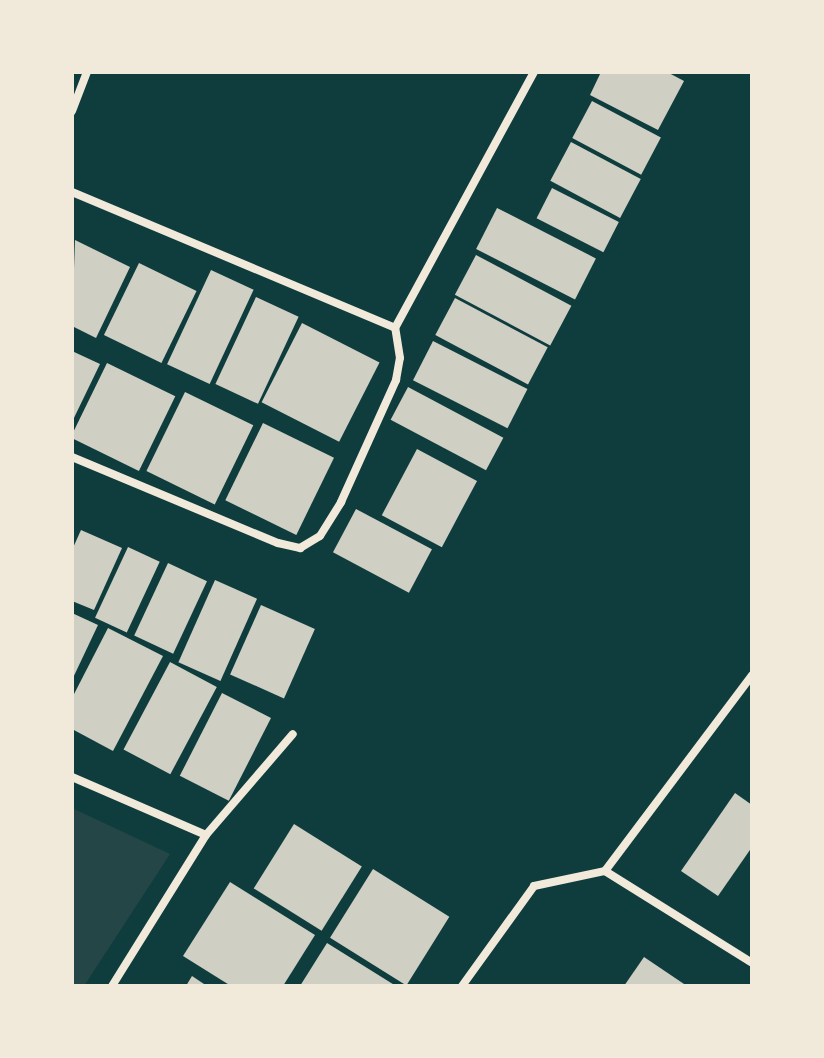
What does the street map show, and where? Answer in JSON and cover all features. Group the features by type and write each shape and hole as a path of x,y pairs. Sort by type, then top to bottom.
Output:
{"street":[{"path":"72,111 87,72"},
{"path":"72,457 278,543 300,548 320,536 341,502 396,380 400,358 395,328 534,72"},
{"path":"72,192 395,328"},
{"path":"462,986 534,886 605,871 752,675"},
{"path":"112,986 206,835 293,734"},
{"path":"72,777 206,835"},
{"path":"605,871 752,963"}],"shaded area":[{"path":"72,808 170,854 84,986 72,986"}],"building":[{"path":"601,72 667,72 684,81 658,130 590,95"},
{"path":"592,101 661,138 641,175 572,138"},
{"path":"571,142 641,179 620,218 550,181"},
{"path":"552,188 619,222 603,252 537,218"},
{"path":"497,208 596,258 575,299 476,249"},
{"path":"75,240 130,267 96,338 72,326"},
{"path":"476,255 571,306 550,345 455,295"},
{"path":"139,263 197,291 161,363 104,335"},
{"path":"211,270 254,290 210,384 167,364"},
{"path":"256,297 299,317 258,404 215,384"},
{"path":"455,298 548,347 528,384 435,335"},
{"path":"302,323 380,362 339,442 262,402"},
{"path":"433,341 527,389 507,428 413,380"},
{"path":"72,351 100,364 72,422"},
{"path":"107,363 175,396 139,471 72,438"},
{"path":"408,387 503,438 486,470 391,420"},
{"path":"185,392 253,425 215,504 146,471"},
{"path":"263,423 334,458 296,535 225,500"},
{"path":"417,449 477,481 442,547 382,515"},
{"path":"356,509 432,549 409,593 333,552"},
{"path":"81,530 122,548 94,610 72,601 72,550"},
{"path":"128,547 160,562 127,632 95,618"},
{"path":"168,563 207,581 173,654 134,636"},
{"path":"215,580 257,599 220,681 178,662"},
{"path":"261,605 315,629 284,698 230,674"},
{"path":"72,613 98,625 72,680"},
{"path":"108,628 163,656 113,751 72,729 72,698"},
{"path":"170,662 217,687 170,774 124,749"},
{"path":"222,693 271,718 229,801 180,776"},
{"path":"735,793 752,805 752,847 718,896 681,871"},
{"path":"294,824 362,866 322,931 254,888"},
{"path":"373,869 449,917 406,985 330,938"},
{"path":"230,882 315,935 283,986 231,986 183,956"},
{"path":"327,943 396,986 300,986"},
{"path":"644,957 687,986 624,986"},
{"path":"192,976 207,986 186,986"}]}
